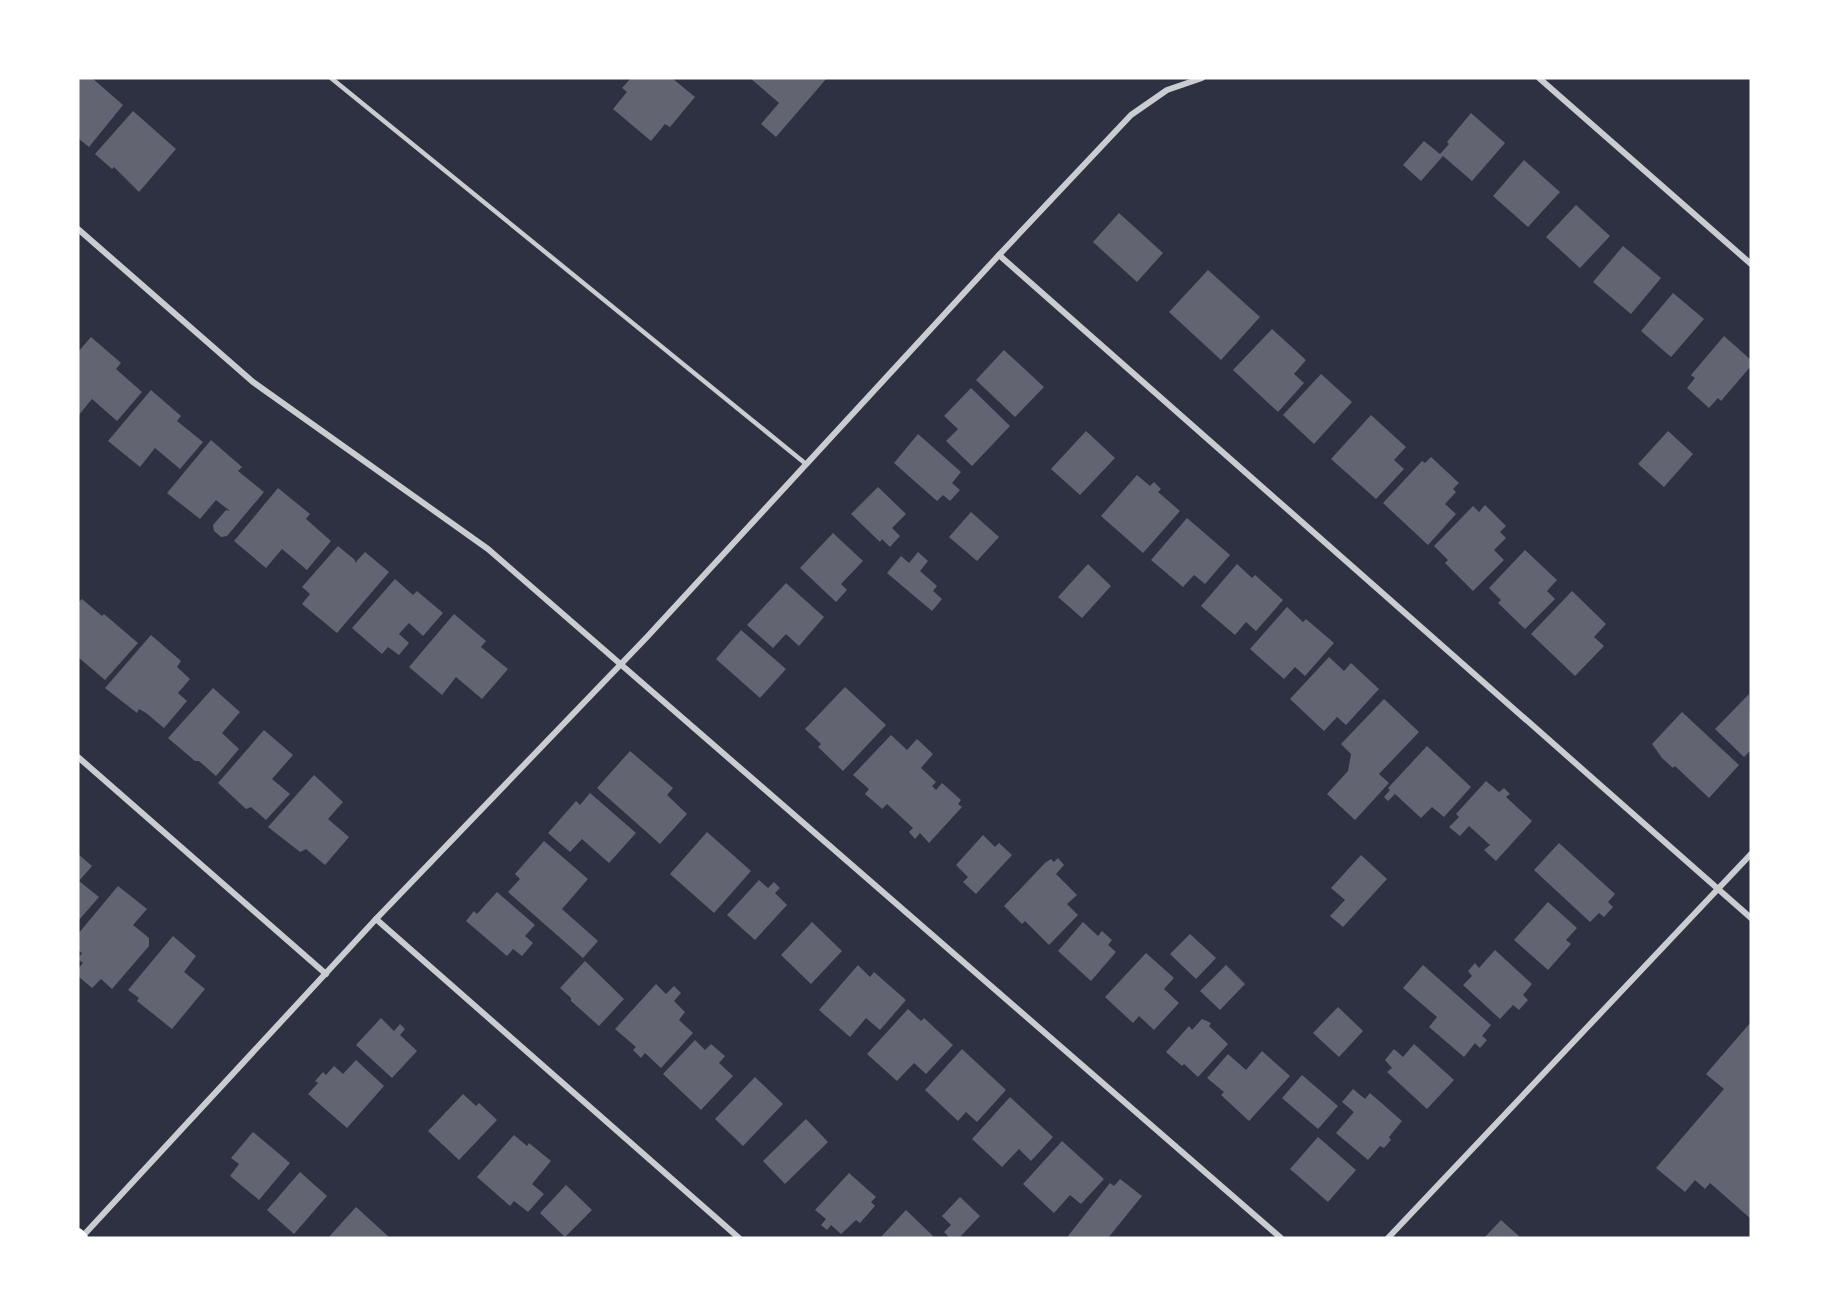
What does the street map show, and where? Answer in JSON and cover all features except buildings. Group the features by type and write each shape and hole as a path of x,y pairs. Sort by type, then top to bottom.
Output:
{"main road":[{"path":"78,1234 82,1238"}],"street":[{"path":"82,1238 376,919 622,663 1131,115 1167,90 1202,78"},
{"path":"1539,78 1751,264"},
{"path":"78,229 253,382 488,549 622,663 1281,1238"},
{"path":"999,255 1751,918"},
{"path":"78,757 326,974"},
{"path":"1388,1238 1751,854"},
{"path":"376,919 739,1238"}],"lane":[{"path":"331,78 806,464"}]}
